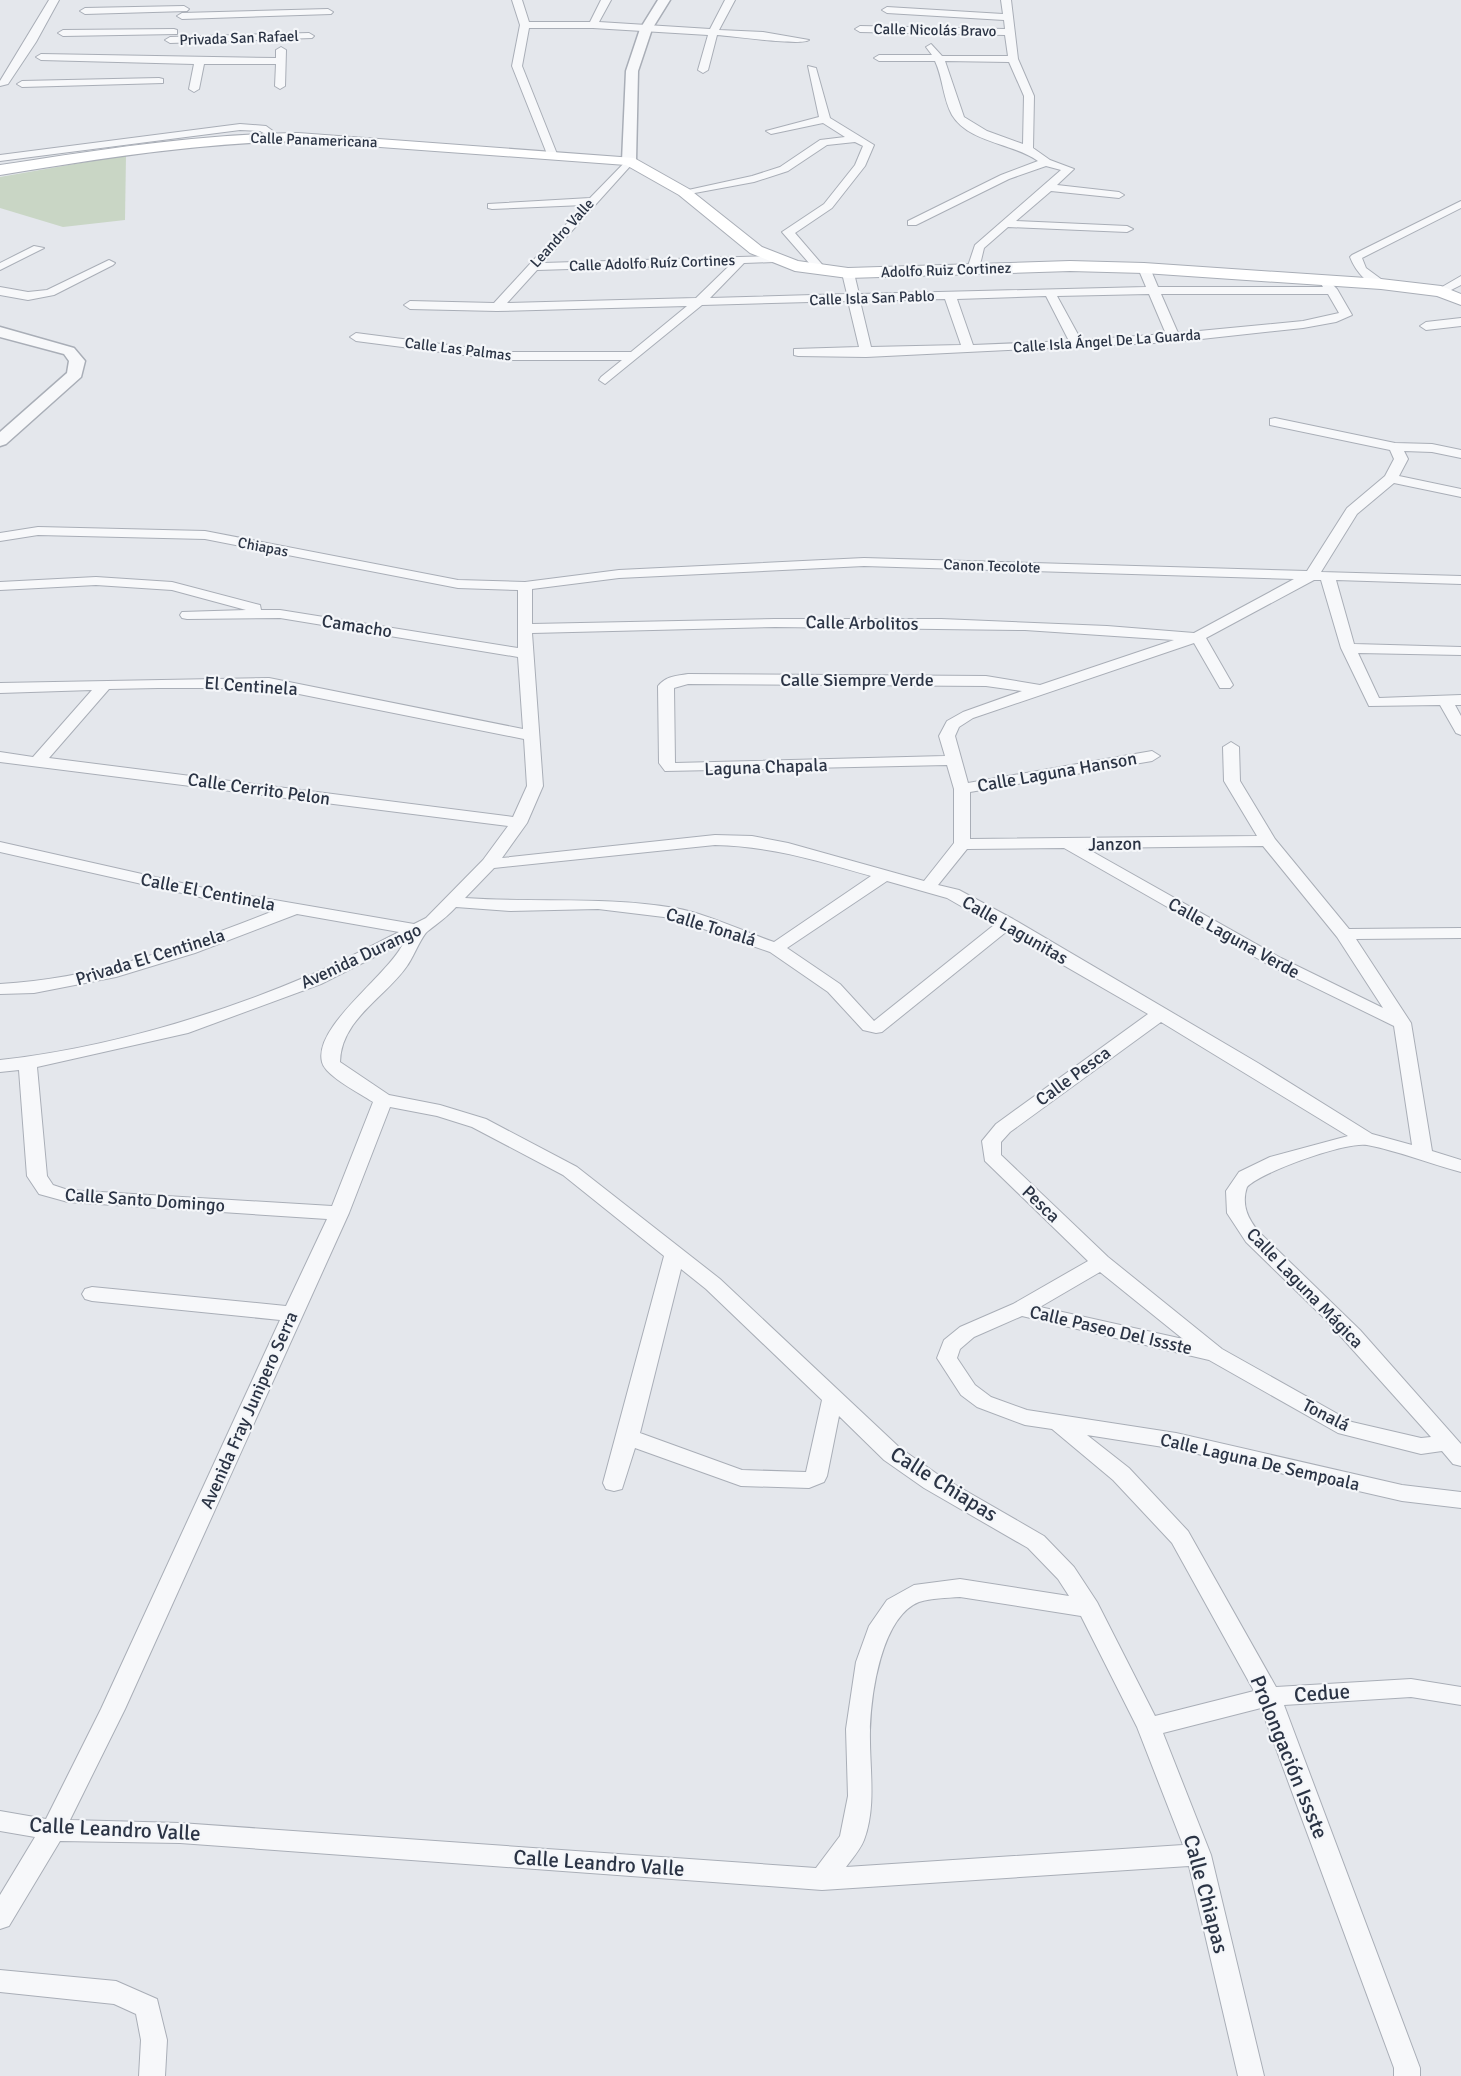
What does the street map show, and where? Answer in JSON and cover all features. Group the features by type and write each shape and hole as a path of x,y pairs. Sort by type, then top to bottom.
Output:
{"main road":[{"name":"Calle Panamericana","path":"0,170 133,150 252,136 552,154 629,161"},
{"name":"Adolfo Ruiz Cortinez","path":"629,161 684,192 756,250 774,259 820,270 848,273 973,269 1144,268 1329,286 1381,284 1441,291 1461,300"}],"street":[{"path":"3,84 32,42 54,0"},
{"path":"517,0 525,25 517,66 552,154"},
{"path":"593,25 606,0"},
{"path":"629,161 632,71 646,29 663,0"},
{"path":"704,70 712,32 730,0"},
{"path":"995,0 1006,0 1013,59 1029,96 1028,149"},
{"path":"85,11 98,1"},
{"path":"85,11 185,8 328,12"},
{"path":"22,84 158,84 172,36 185,8"},
{"path":"887,10 1008,17"},
{"name":"Privada San Rafael","path":"85,11 60,36 309,36"},
{"path":"525,25 593,25 804,40"},
{"name":"Calle Nicolás Bravo","path":"860,29 1011,32"},
{"path":"931,47 941,57 958,117 969,127 1028,149 1046,162 1069,169 979,247 973,269"},
{"path":"48,48 38,60 165,59 199,63 281,56 280,86"},
{"path":"879,58 1013,59"},
{"path":"194,89 199,63"},
{"path":"811,68 825,118 855,139 869,145 860,166 828,206 788,232 820,270"},
{"path":"15,93 30,75"},
{"path":"771,131 825,118"},
{"path":"0,158 240,127 262,128 276,137"},
{"path":"684,192 754,179 784,169 824,142 855,139"},
{"name":"Leandro Valle","path":"497,307 590,201 629,161"},
{"path":"912,223 1005,177 1046,162"},
{"path":"1047,188 1119,195"},
{"path":"492,206 590,201"},
{"path":"1381,284 1361,270 1356,257 1461,204"},
{"path":"1005,224 1127,229"},
{"path":"0,267 38,248"},
{"name":"Calle Adolfo Ruíz Cortines","path":"531,267 774,259"},
{"path":"605,380 699,302 740,261"},
{"path":"0,291 28,296 50,293 109,263"},
{"path":"1144,268 1174,338"},
{"path":"848,273 852,299 866,353"},
{"path":"1441,291 1461,280"},
{"name":"Calle Isla San Pablo","path":"410,305 497,307 1329,286"},
{"name":"Calle Isla Ángel De La Guarda","path":"798,352 866,353 1174,338 1346,315 1329,286"},
{"path":"1050,292 1077,344"},
{"path":"950,296 968,349"},
{"path":"1426,326 1461,322"},
{"path":"0,332 69,351 77,361 75,374 2,438"},
{"name":"Calle Las Palmas","path":"356,337 503,356 633,356"},
{"path":"1275,423 1395,447 1432,448 1461,454"},
{"path":"928,886 962,844 962,789 947,736 952,724 1040,690 1198,637 1312,575 1352,511 1391,478 1401,459 1395,447"},
{"path":"1391,478 1461,493"},
{"path":"0,530 38,531"},
{"name":"Chiapas","path":"0,537 38,531 205,536 458,584 525,586"},
{"name":"Canon Tecolote","path":"525,586 619,574 864,562 1461,580"},
{"path":"1327,575 1348,648 1374,703 1379,705 1453,700 1461,730"},
{"path":"0,586 96,581 172,586 280,614"},
{"name":"Avenida Durango","path":"0,1066 28,1063 182,1029 315,980 432,922 489,864 519,823 535,786 525,654 525,586"},
{"name":"Camacho","path":"187,615 280,614 525,654"},
{"name":"Calle Arbolitos","path":"526,629 777,621 1112,629 1198,637"},
{"path":"1198,637 1224,685"},
{"path":"1348,648 1461,651"},
{"name":"Calle Siempre Verde","path":"673,681 986,681 1040,690"},
{"name":"Laguna Chapala","path":"673,681 666,686 667,762 671,768 683,770 953,760"},
{"name":"El Centinela","path":"0,688 269,684 533,736"},
{"path":"38,761 104,685"},
{"path":"1231,747 1232,781 1268,841 1344,934 1402,1023 1423,1154"},
{"name":"Calle Laguna Hanson","path":"962,789 1152,756"},
{"name":"Calle Cerrito Pelon","path":"0,757 519,823"},
{"name":"Calle Lagunitas","path":"489,864 715,840 752,841 782,846 928,886 953,894 1007,924 1158,1015 1252,1067 1365,1138 1461,1166"},
{"name":"Janzon","path":"962,844 1070,845 1268,841"},
{"name":"Calle Laguna Verde","path":"1070,845 1344,999 1402,1023"},
{"name":"Calle El Centinela","path":"0,847 204,893 418,930"},
{"path":"776,948 886,874"},
{"name":"Calle Tonalá","path":"451,902 510,906 598,904 675,913 776,948 834,988 869,1026 880,1027 1007,924"},
{"name":"Privada El Centinela","path":"0,989 66,982 143,963 296,908"},
{"path":"383,1100 341,1073 331,1063 329,1053 332,1041 355,1011 402,963 418,930"},
{"path":"1344,934 1461,933"},
{"name":"Calle Pesca","path":"991,1141 1003,1128 1158,1015"},
{"name":"Calle Santo Domingo","path":"28,1063 37,1176 46,1190 68,1196 339,1213"},
{"name":"Avenida Fray Junipero Serra","path":"0,1918 53,1830 113,1709 339,1213 383,1100"},
{"name":"Calle Chiapas","path":"383,1100 440,1111 479,1123 570,1171 713,1284 832,1400 892,1454 933,1482 1036,1542 1066,1573 1089,1608 1149,1726 1199,1855 1251,2076"},
{"name":"Calle Laguna Mágica","path":"1365,1138 1297,1155 1261,1168 1239,1183 1234,1198 1236,1212 1246,1228 1314,1294 1461,1458"},
{"name":"Pesca","path":"991,1141 993,1157 1101,1262"},
{"path":"614,1483 628,1437 674,1255"},
{"path":"1020,1309 1101,1262 1215,1354"},
{"path":"92,1294 292,1314"},
{"name":"Calle Paseo Del Issste","path":"1059,1423 1025,1417 984,1402 968,1390 947,1358 951,1345 967,1332 1020,1309 1215,1354"},
{"name":"Tonalá","path":"1215,1354 1346,1428 1421,1446 1447,1442"},
{"path":"628,1437 741,1478 809,1480 816,1476 832,1400"},
{"name":"Calle Laguna De Sempoala","path":"1059,1423 1176,1441 1379,1488 1461,1500"},
{"name":"Prolongación Issste","path":"1059,1423 1120,1474 1180,1537 1269,1696 1407,2068 1407,2076"},
{"path":"822,1879 852,1839 860,1796 858,1729 868,1662 880,1626 895,1606 914,1594 960,1588 1089,1608"},
{"name":"Cedue","path":"1149,1726 1269,1696 1411,1688 1461,1696"},
{"name":"Calle Leandro Valle","path":"0,1821 53,1830 180,1833 822,1879 1199,1855"},
{"path":"0,1981 116,1993 148,2007 153,2040 152,2076"}],"green space":[{"path":"126,155 125,220 63,227 0,208 0,177"}]}
